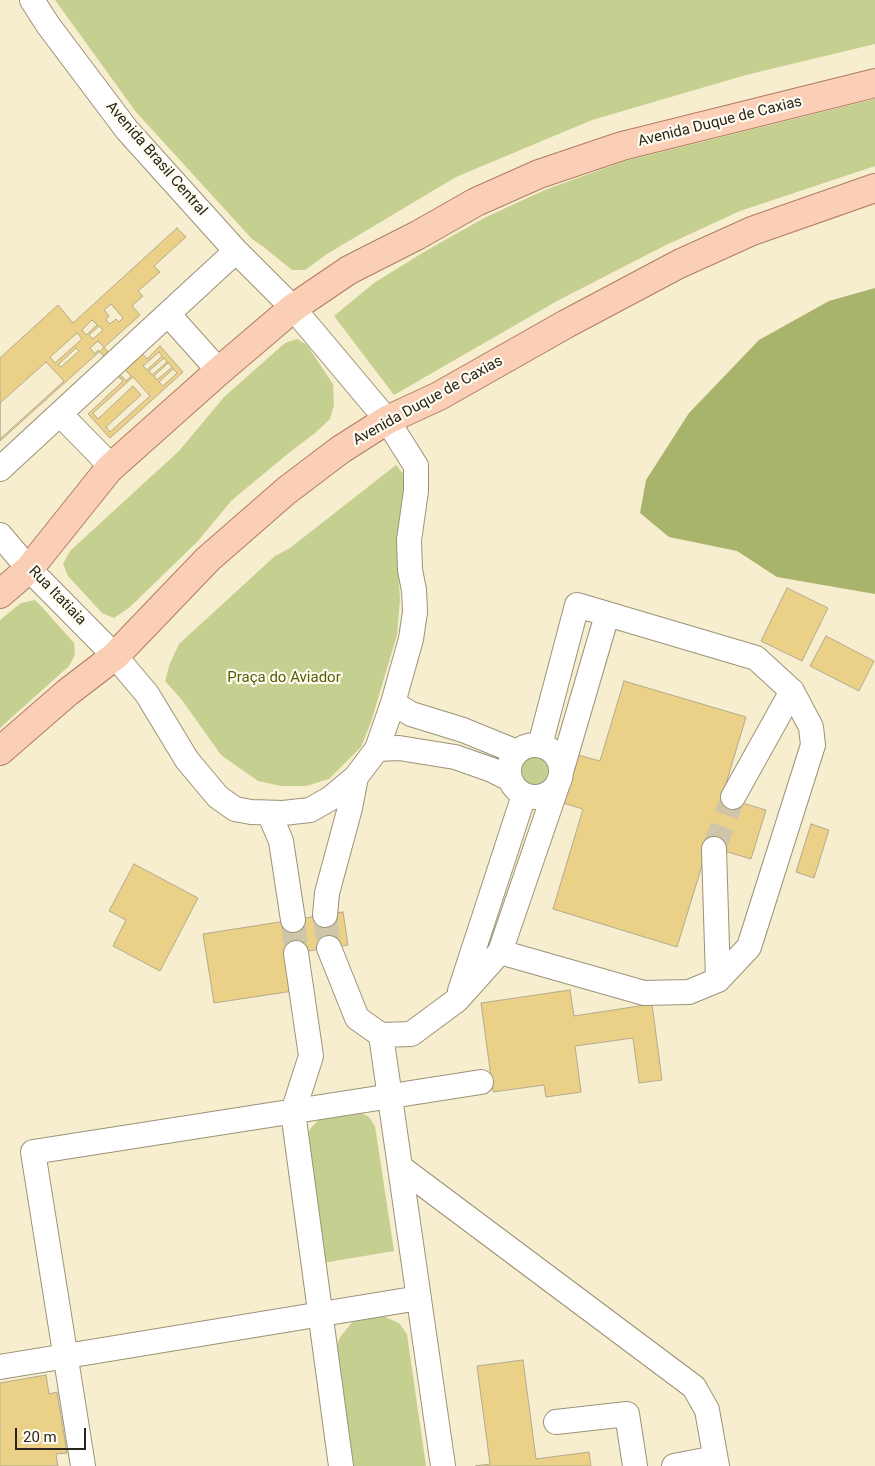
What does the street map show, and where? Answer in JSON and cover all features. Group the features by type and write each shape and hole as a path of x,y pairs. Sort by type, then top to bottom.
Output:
{"main road":[{"name":"Avenida Duque de Caxias","path":"0,594 29,569 110,469 219,371 293,308 349,270 418,235 476,202 539,174 622,146 875,83"},
{"name":"Avenida Duque de Caxias","path":"0,751 68,692 115,656 222,546 286,491 340,450 387,420 439,396 566,324 679,264 752,231 875,188"}],"street":[{"name":"Avenida Brasil Central","path":"32,0 48,25 127,130 236,251 293,308 387,420 416,466 416,491 409,540 415,612 410,639 393,703 377,749 356,777"},
{"path":"0,469 236,251"},
{"path":"168,314 219,371"},
{"path":"60,414 103,458 110,469"},
{"name":"Rua Itatiaia","path":"0,535 29,569 115,656 148,694 187,760 218,797 235,810 283,813 310,810 331,798 356,777"},
{"path":"500,952 644,993 689,992 718,980 749,946 813,745 811,727 792,691 756,658 577,606 540,745"},
{"path":"329,948 357,1018 380,1035 411,1034 457,1000 500,952 560,778 608,615"},
{"path":"733,797 792,691"},
{"path":"393,703 411,714 463,730 517,752"},
{"path":"455,757 463,730"},
{"path":"377,749 399,748 455,757 492,770 517,787 532,797 547,794 560,778 558,758 547,748 540,745 524,747 517,752 510,764 517,787 457,1000"},
{"path":"325,915 327,893 350,808 356,777"},
{"path":"269,812 281,840 293,920"},
{"path":"714,849 718,980"},
{"path":"296,953 310,1056 293,1112 341,1466"},
{"path":"380,1035 443,1466"},
{"path":"83,1466 33,1152 481,1082"},
{"path":"400,1167 694,1387 707,1410 716,1462 674,1466"},
{"path":"0,1367 419,1298"},
{"path":"556,1422 627,1414 635,1466"}],"green space":[{"path":"55,0 875,0 875,44 746,75 592,120 456,177 327,254 305,270 292,270 252,239 136,112"},
{"path":"875,99 875,166 740,211 664,246 557,301 394,395 334,316 374,283 424,252 484,218 547,189 625,161"},
{"path":"875,288 875,594 777,577 737,551 669,537 640,513 646,480 689,413 759,340 829,301"},
{"path":"297,339 307,345 333,384 334,405 330,419 232,500 198,541 130,607 114,618 102,613 68,576 63,564 70,551 179,451 224,397 285,343"},
{"name":"Praça do Aviador","path":"396,465 409,481 399,520 397,556 400,599 397,635 371,722 361,747 329,779 306,786 281,786 258,781 221,755 182,700 165,681 170,663 179,644 275,556 290,548"},
{"path":"35,600 74,643 75,655 69,666 0,728 0,620 21,603"},
{"path":"533,754 545,758 549,770 545,782 533,786 521,782 517,770 521,758"},
{"path":"350,1107 369,1117 375,1126 394,1251 323,1263 307,1142 310,1129 327,1111"},
{"path":"378,1314 399,1323 407,1334 426,1466 354,1466 336,1348 340,1337 355,1319"}],"building":[{"path":"177,228 186,237 154,266 160,272 138,291 143,296 132,306 140,315 0,441 0,358 58,305 73,323"},
{"path":"111,304 123,318 119,322 116,319 110,324 106,320 109,316 104,310"},
{"path":"92,320 97,325 86,335 82,330"},
{"path":"99,326 103,330 93,339 89,335"},
{"path":"77,333 82,339 55,363 50,357"},
{"path":"98,341 131,376 126,381 98,350 95,354 90,348"},
{"path":"160,346 183,372 110,438 88,414 123,381 112,370 137,348 147,359"},
{"path":"76,348 79,351 61,367 58,365"},
{"path":"159,352 162,356 147,370 143,366"},
{"path":"164,358 167,362 152,375 149,371"},
{"path":"46,362 64,381 0,439 0,403"},
{"path":"168,363 172,367 157,380 154,376"},
{"path":"173,369 177,373 163,386 159,382"},
{"path":"133,377 150,396 110,432 106,427 141,395 133,386 98,419 93,413"},
{"path":"787,588 828,608 802,661 761,641"},
{"path":"826,636 874,661 859,691 810,666"},
{"path":"624,681 746,717 722,797 766,810 751,859 708,846 677,947 553,909 583,809 563,803 578,755 600,761"},
{"path":"811,824 829,830 814,878 796,872"},
{"path":"134,864 198,898 160,971 113,946 126,920 109,911"},
{"path":"343,912 348,945 288,954 293,991 214,1003 203,934"},
{"path":"570,990 574,1016 652,1004 662,1080 639,1083 633,1038 575,1046 581,1092 546,1097 544,1085 493,1092 481,1003"},
{"path":"523,1360 536,1459 589,1452 591,1466 475,1466 490,1464 477,1366"},
{"path":"46,1375 49,1394 57,1392 67,1453 56,1454 58,1466 0,1466 0,1383"}],"tunnel":[{"path":"714,849 733,797"},
{"path":"325,915 329,948"},
{"path":"293,920 296,953"}]}
